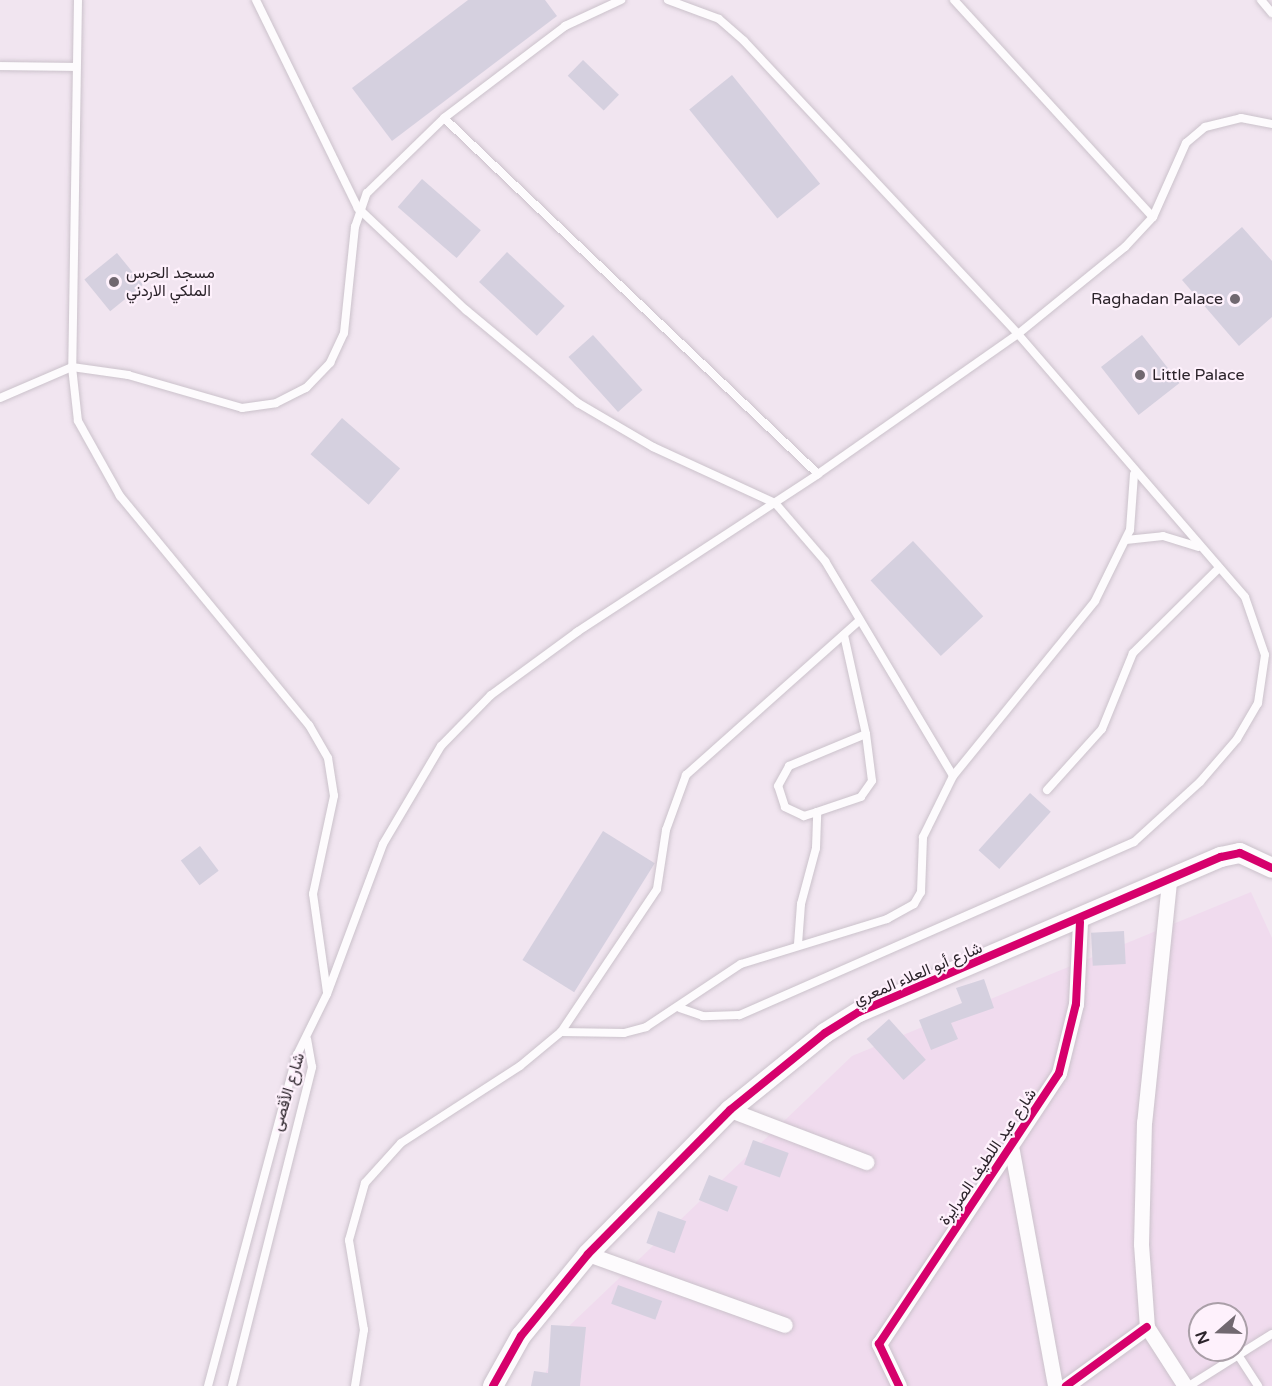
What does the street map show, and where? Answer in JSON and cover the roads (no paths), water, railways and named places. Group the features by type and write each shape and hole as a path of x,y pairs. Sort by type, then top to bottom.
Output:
{"street":[{"name":"شارع أبو العلاء المعري","path":"493,1386 521,1336 588,1254 730,1110 793,1056 859,1012 1080,922 1240,853 1272,868"},
{"path":"1169,882 1144,1122 1141,1244 1147,1327 1187,1386"},
{"name":"شارع عبد اللطيف الصرايرة","path":"898,1386 879,1344 1012,1151 1059,1072 1071,1042 1080,922"},
{"path":"730,1110 866,1162"},
{"path":"1012,1151 1055,1386"},
{"path":"588,1254 785,1325"},
{"path":"1066,1386 1147,1327"}],"lane":[{"path":"77,0 72,367 78,421 104,473 309,725 328,758 334,796 313,894 327,994"},
{"path":"256,0 358,208 466,310 578,403 653,447 775,503 825,561 953,776"},
{"path":"0,398 72,367 128,375 242,408 276,403 306,388 330,363 344,333 358,208 380,177 444,118 565,26 621,0"},
{"path":"668,0 719,19 744,41 1018,334 1134,474 1245,597 1258,626 1265,655 1258,703 1237,739 1200,782 1134,842 739,1015 703,1016 680,1008"},
{"path":"954,0 1153,217"},
{"path":"1261,0 1272,13"},
{"path":"0,66 76,67"},
{"path":"444,118 818,474"},
{"path":"307,1040 327,994 382,844 441,746 491,695 567,639 818,474 1018,334 1125,247 1153,217 1186,143 1205,128 1241,118 1272,124"},
{"path":"561,1032 624,1033 680,1008 741,964 798,944 886,920 914,904 921,892 923,837 953,776 1078,624 1126,540 1133,518 1134,474"},
{"path":"1126,540 1163,536 1200,547"},
{"path":"1047,790 1102,729 1133,653 1219,568"},
{"path":"355,1386 364,1330 349,1240 365,1183 401,1143 520,1066 561,1032 657,889 666,830 686,775 859,621"},
{"path":"844,635 866,734 868,790 804,816 785,807 781,775 789,766 866,734"},
{"path":"798,944 817,812"},
{"name":"شارع الأقصى","path":"208,1386 294,1064 307,1040"},
{"name":"شارع الأقصى","path":"232,1386 312,1067 307,1040"},
{"path":"1248,1349 1272,1334"},
{"path":"1187,1386 1226,1362"},
{"path":"1242,1362 1257,1386"}],"place":[{"name":"مسجد الحرس الملكي الاردني","path":"114,282"},
{"name":"Raghadan Palace","path":"1235,299"},
{"name":"Little Palace","path":"1140,375"}]}
